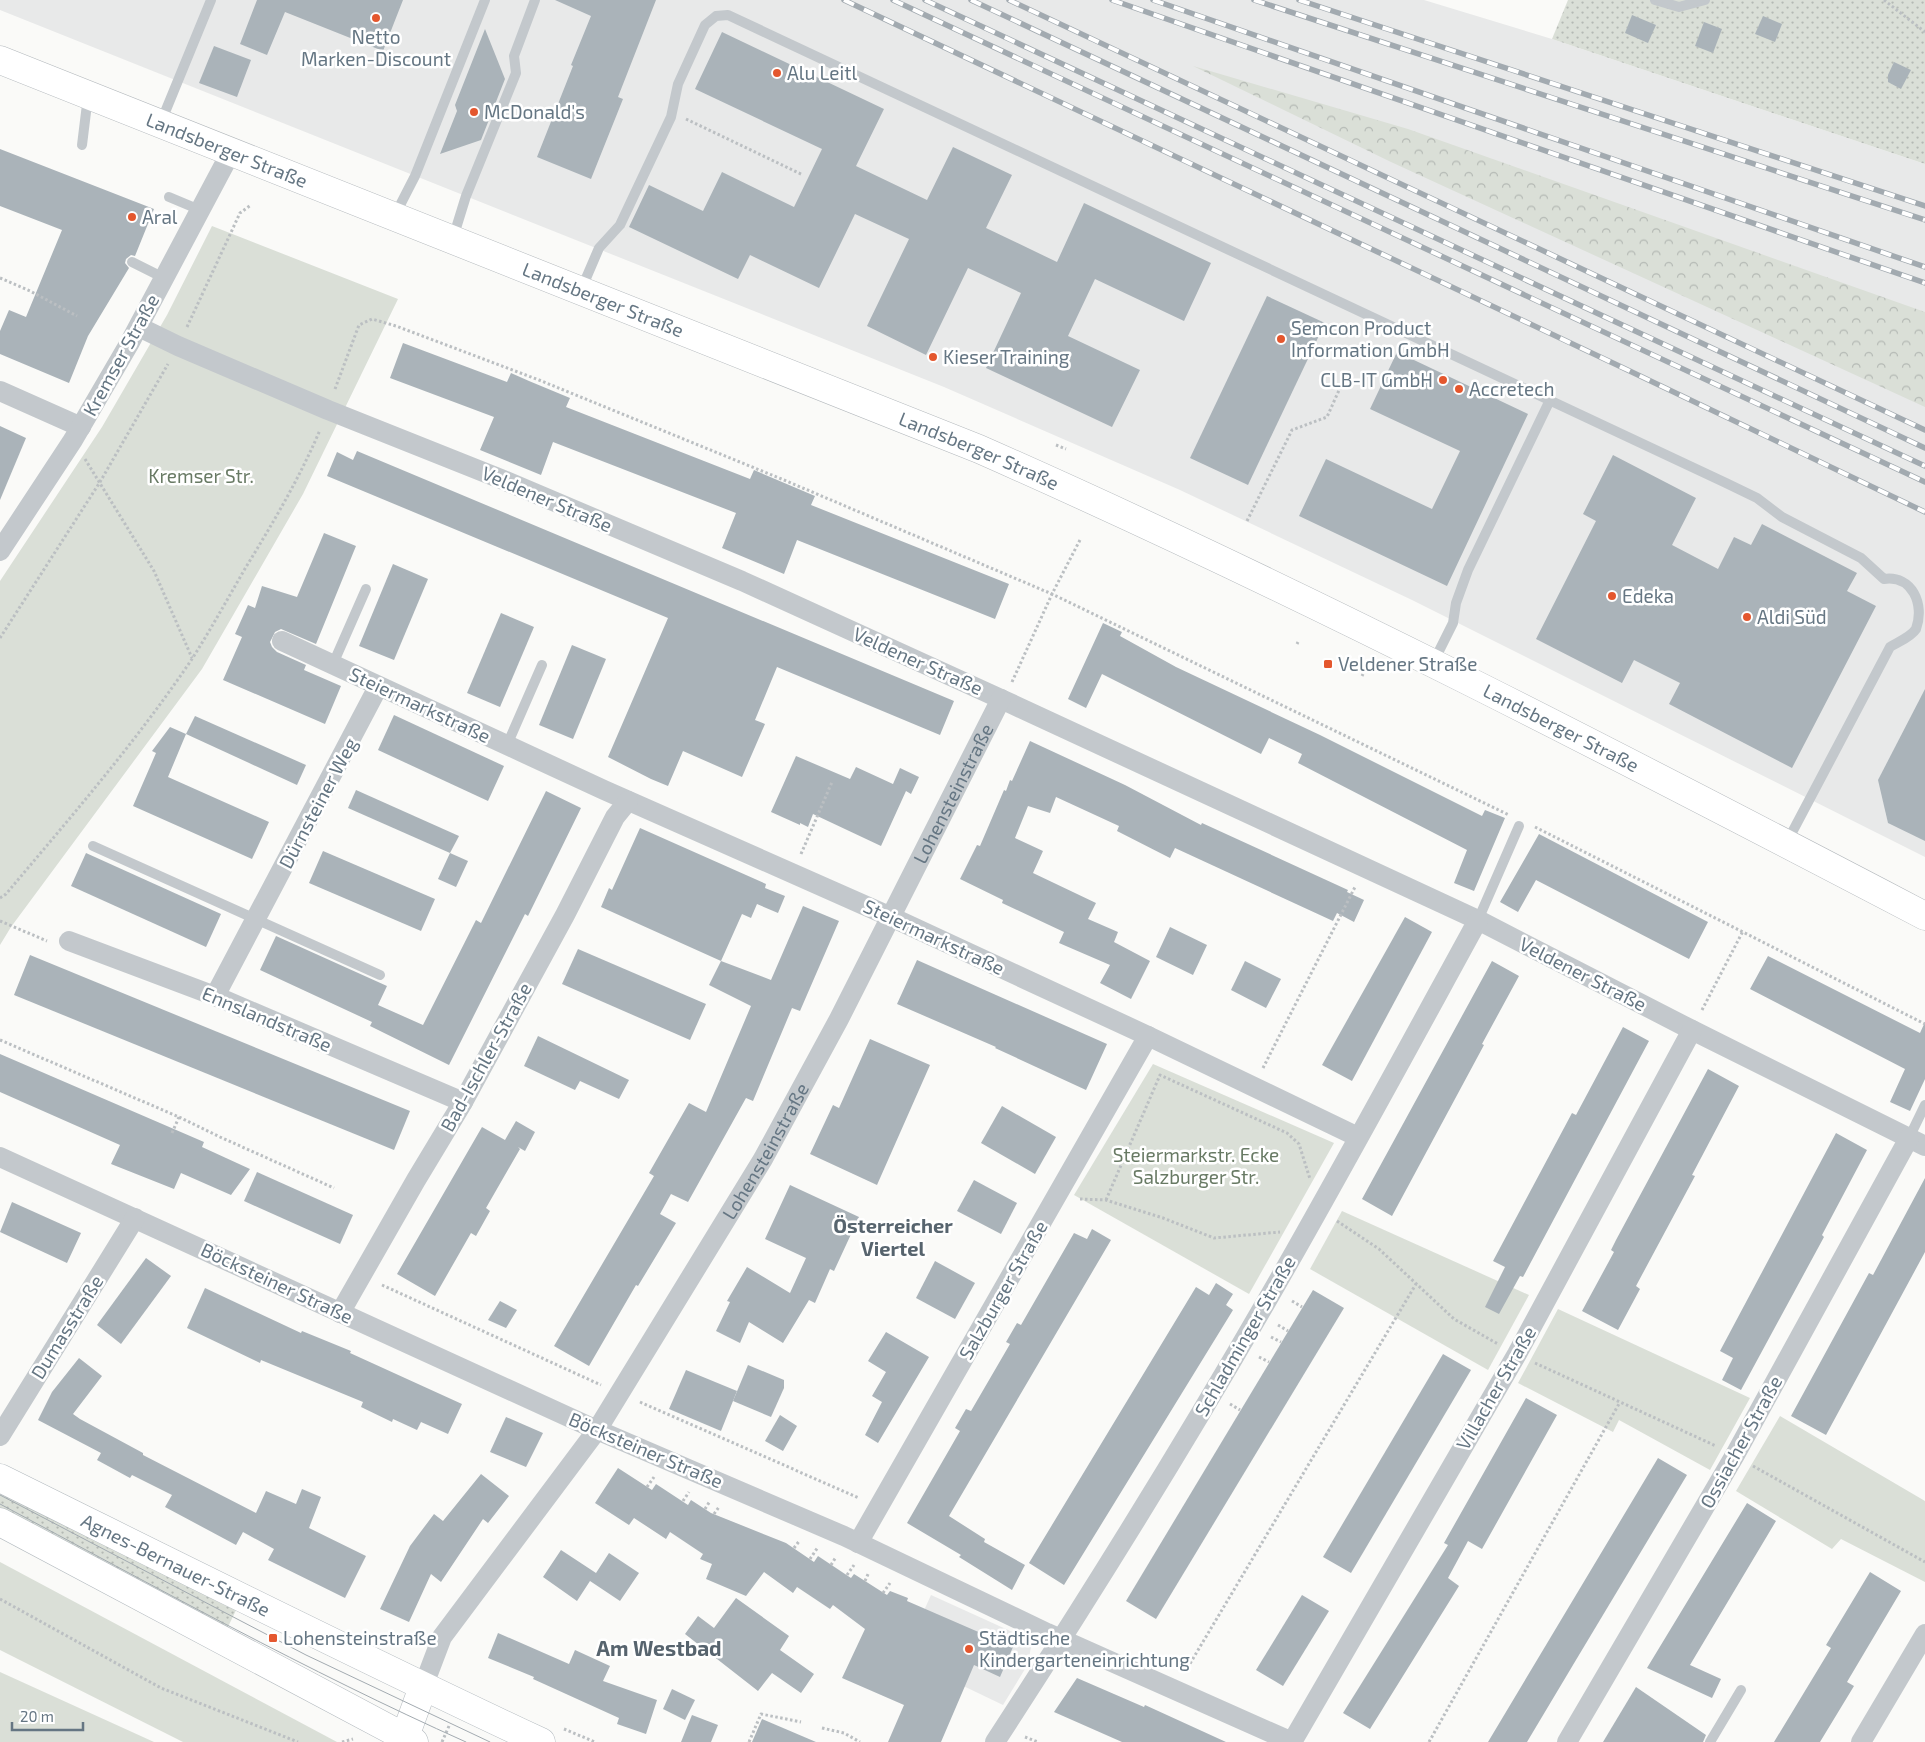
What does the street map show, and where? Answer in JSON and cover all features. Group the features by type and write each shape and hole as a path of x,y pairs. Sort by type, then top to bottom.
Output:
{"main road":[{"name":"Landsberger Straße","path":"0,60 979,449 1173,537 1432,664 1786,843 1925,916"},
{"name":"Agnes-Bernauer-Straße","path":"0,1478 423,1687 541,1742"},
{"path":"0,1522 407,1740"},
{"name":"Lohensteinstraße","path":"407,1740 423,1687"}],"street":[{"name":"Kremser Straße","path":"0,550 77,433 139,327 231,152"},
{"name":"Veldener Straße","path":"139,327 178,346 328,410 501,479 742,581 1001,699 1478,920 1692,1030 1917,1142"},
{"path":"0,391 77,433"},
{"name":"Steiermarkstraße","path":"282,641 378,687 891,917 1148,1036 1358,1137"},
{"name":"Dürnsteiner Weg","path":"215,996 378,687"},
{"name":"Lohensteinstraße","path":"423,1687 442,1637 597,1430 763,1159 839,1020 1001,699"},
{"name":"Bad-Ischler-Straße","path":"340,1313 463,1102 565,916 615,817 628,800"},
{"name":"Schladminger Straße","path":"995,1742 1062,1640 1259,1314 1478,920"},
{"name":"Ennslandstraße","path":"69,941 215,996 463,1102"},
{"name":"Villacher Straße","path":"1292,1742 1516,1354 1692,1030"},
{"name":"Salzburger Straße","path":"858,1543 1148,1036"},
{"name":"Ossiacher Straße","path":"1567,1742 1917,1142"},
{"name":"Böcksteiner Straße","path":"0,1157 597,1430 858,1543 1062,1640 1292,1742"},
{"name":"Dumasstraße","path":"0,1436 135,1218"},
{"path":"1861,1742 1925,1634"}],"lane":[{"path":"160,124 211,0"},
{"path":"394,217 415,176 486,0"},
{"path":"452,239 466,196 516,73 514,56 535,0"},
{"path":"1654,0 1679,6 1705,0"},
{"path":"581,291 599,248 620,225 672,112 678,84 705,25 716,16 728,15 1757,498 1782,518 1861,558 1884,579 1898,578 1913,588 1921,614 1917,627 1912,633 1890,647 1786,843"},
{"path":"82,145 88,95"},
{"path":"169,197 200,210"},
{"path":"132,262 164,278"},
{"path":"1432,664 1453,623 1456,603 1468,570 1550,400"},
{"name":"Steiermarkstraße","path":"333,664 366,589"},
{"name":"Steiermarkstraße","path":"507,744 542,665"},
{"path":"1478,920 1519,826"},
{"path":"93,846 380,974"},
{"path":"1917,1142 1925,1105"},
{"path":"1710,1742 1741,1690"}],"path":[{"path":"1884,0 1925,32"},
{"path":"672,112 803,175"},
{"path":"0,638 100,482 178,346 240,213 251,204"},
{"path":"0,278 30,291 77,316"},
{"path":"332,396 359,325 372,319 540,380 784,480 1052,594 1512,816"},
{"path":"1247,521 1292,430 1328,417 1340,388"},
{"path":"0,898 6,894 95,788 139,732 192,658 267,532 313,446 323,421"},
{"path":"77,433 100,482 154,572 192,658"},
{"path":"1056,445 1066,449"},
{"path":"1001,699 1010,685 1052,594 1081,538"},
{"path":"792,873 832,782"},
{"path":"1530,825 1925,1024"},
{"path":"1260,1074 1365,867"},
{"path":"0,920 56,944 69,941"},
{"path":"1692,1030 1743,931"},
{"path":"0,1040 179,1117 334,1188"},
{"path":"1106,1200 1160,1075 1287,1133 1299,1144 1311,1183"},
{"path":"172,1133 179,1117"},
{"path":"1073,1199 1106,1200 1162,1218 1214,1238 1285,1231"},
{"path":"1330,1216 1379,1249 1454,1319 1505,1348"},
{"path":"381,1284 602,1386"},
{"path":"1175,1690 1416,1284"},
{"path":"1526,1359 1716,1446"},
{"path":"638,1400 866,1501"},
{"path":"1429,1742 1620,1402"},
{"path":"1746,1461 1925,1562"},
{"path":"810,1559 821,1542"},
{"path":"0,1599 161,1688 298,1742"},
{"path":"749,1742 761,1714 801,1722"},
{"path":"822,1728 844,1733 860,1742"},
{"path":"1023,1736 1038,1742"},
{"path":"342,1742 356,1739"}],"shaded area":[{"path":"0,0 1424,0 1552,39 1925,164 1925,857 1412,600 1180,490 944,387 0,10"},
{"name":"Städtische Kindergarteneinrichtung","path":"931,1595 1032,1641 1028,1664 1003,1705 903,1657"}],"green space":[{"path":"1568,0 1925,0 1925,164 1552,39"},
{"path":"1193,66 1408,129 1925,312 1925,407 1391,162"},
{"name":"Kremser Str.","path":"212,226 398,299 303,494 202,669 11,927 0,945 0,581 102,427 167,315"},
{"name":"Steiermarkstr. Ecke Salzburger Str.","path":"1153,1064 1334,1143 1249,1294 1074,1195"},
{"path":"1342,1211 1529,1295 1488,1370 1310,1269"},
{"path":"1558,1309 1750,1398 1710,1470 1619,1420 1613,1432 1518,1383"},
{"path":"1780,1416 1925,1501 1925,1582 1841,1539 1832,1549 1736,1491"},
{"path":"0,1486 239,1604 226,1631 0,1512"},
{"path":"0,1562 337,1742 183,1742 0,1650"},
{"path":"0,1672 154,1742 0,1742"}],"building":[{"path":"257,0 403,0 383,51 285,12 267,55 240,44"},
{"path":"555,0 656,0 618,97 623,99 591,179 537,157 591,16"},
{"path":"1632,15 1656,25 1648,43 1625,33"},
{"path":"1763,16 1782,24 1775,42 1755,34"},
{"path":"1704,22 1722,29 1713,53 1695,46"},
{"path":"485,29 505,79 481,140 440,154 457,111 455,105"},
{"path":"722,32 884,109 856,166 927,200 953,147 1012,175 986,228 1057,262 1084,203 1211,263 1184,321 1095,279 1068,336 1140,370 1112,427 986,368 1021,293 968,268 926,355 867,326 909,239 855,214 819,288 750,255 738,279 629,227 649,185 703,211 722,172 794,207 822,149 695,89"},
{"path":"214,46 251,60 237,97 199,83"},
{"path":"1894,62 1911,70 1901,89 1888,82 1888,75"},
{"path":"0,149 154,209 135,256 131,255 126,259 125,263 129,268 88,336 69,383 0,354 0,331 9,310 26,317 62,230 0,206"},
{"path":"1267,296 1325,323 1248,485 1190,458"},
{"path":"403,343 507,382 511,373 570,398 566,407 750,479 754,470 815,496 811,505 1009,584 995,619 797,540 784,574 722,548 736,513 553,442 541,475 480,450 494,417 390,378"},
{"path":"1397,352 1528,414 1447,586 1299,516 1326,459 1432,509 1460,451 1370,409"},
{"path":"0,426 26,438 0,500"},
{"path":"357,451 954,701 940,735 777,667 755,720 765,724 742,777 683,751 668,786 651,779 608,757 668,618 327,476 337,452 353,460"},
{"path":"1613,455 1696,498 1672,545 1718,569 1734,537 1751,545 1762,524 1857,573 1847,591 1876,606 1792,768 1669,704 1680,683 1634,660 1622,683 1536,639 1596,521 1583,514"},
{"path":"324,533 356,546 316,644 281,629 275,632 270,642 277,652 306,665 304,670 341,686 325,724 223,680 242,637 235,634 248,605 255,608 262,586 297,597"},
{"path":"393,564 428,579 394,660 359,646"},
{"path":"501,613 534,627 500,707 467,693"},
{"path":"1103,623 1122,632 1120,636 1176,667 1320,735 1482,816 1485,810 1505,818 1474,891 1454,883 1467,850 1298,763 1302,754 1269,738 1261,754 1102,674 1086,708 1068,699"},
{"path":"572,645 606,659 573,739 539,725"},
{"path":"1925,689 1925,841 1888,823 1878,780"},
{"path":"394,715 504,766 488,801 378,750"},
{"path":"195,716 306,765 297,785 186,734"},
{"path":"170,727 186,734 168,777 269,822 252,859 133,806 156,753 152,751"},
{"path":"1030,741 1125,785 1201,825 1202,823 1348,890 1347,892 1364,900 1354,922 1337,913 1333,921 1175,848 1170,858 1117,831 1119,826 1056,797 1050,813 1028,806 1015,838 1043,851 1033,873 1096,903 1088,919 1118,932 1114,942 1150,961 1131,999 1100,983 1110,965 1059,943 1064,932 1002,903 1003,900 960,879 977,845 980,846 1004,790 1006,791 1010,780 1012,781"},
{"path":"796,756 850,779 856,767 893,784 900,768 919,777 911,794 906,791 881,846 813,814 808,827 771,812"},
{"path":"356,790 459,836 450,853 348,808"},
{"path":"546,791 581,808 528,916 525,914 449,1065 370,1026 372,1022 260,970 276,936 387,986 378,1005 423,1025 476,920 481,923"},
{"path":"640,828 766,884 765,888 785,896 778,913 757,904 751,918 742,914 721,961 601,907 609,888 612,890"},
{"path":"1539,834 1708,922 1689,959 1536,880 1518,912 1500,902"},
{"path":"323,851 435,899 421,931 309,883"},
{"path":"86,853 221,914 206,947 71,886"},
{"path":"450,853 468,861 456,887 438,879"},
{"path":"803,906 839,921 800,1011 792,1008 753,1101 746,1098 688,1202 671,1194 660,1214 676,1223 638,1286 636,1285 589,1366 554,1346 654,1176 649,1173 689,1103 706,1112 751,1006 709,985 721,961 771,980"},
{"path":"1405,917 1432,932 1352,1081 1322,1065"},
{"path":"1170,927 1207,945 1193,975 1156,957"},
{"path":"578,949 706,1004 690,1040 562,984"},
{"path":"30,955 410,1111 394,1150 14,995"},
{"path":"1768,956 1920,1033 1925,1022 1925,1079 1910,1111 1890,1102 1905,1069 1750,989"},
{"path":"917,960 1107,1044 1086,1090 996,1047 897,1004"},
{"path":"1245,961 1281,979 1266,1008 1231,990"},
{"path":"1492,961 1519,976 1392,1216 1362,1199"},
{"path":"1623,1027 1649,1041 1523,1277 1520,1276 1499,1314 1485,1307 1505,1267 1493,1261 1572,1113 1576,1115"},
{"path":"538,1036 629,1080 619,1099 580,1081 575,1090 524,1066"},
{"path":"870,1039 930,1065 877,1185 810,1154 833,1105 839,1108"},
{"path":"0,1054 204,1142 202,1147 250,1169 231,1195 181,1173 174,1189 111,1164 120,1145 0,1092"},
{"path":"1708,1069 1739,1086 1692,1175 1695,1176 1636,1286 1640,1289 1618,1330 1582,1311 1614,1252 1611,1250 1616,1240"},
{"path":"1002,1106 1056,1137 1035,1174 981,1143"},
{"path":"516,1121 535,1132 525,1151 518,1147 520,1149 486,1208 490,1211 476,1236 471,1233 435,1296 397,1274 482,1127 505,1140"},
{"path":"1836,1133 1867,1150 1822,1235 1824,1237 1741,1390 1722,1380 1733,1358 1720,1351"},
{"path":"257,1172 353,1215 340,1244 244,1201"},
{"path":"1925,1178 1925,1252 1826,1435 1791,1416 1869,1273 1873,1275"},
{"path":"974,1180 1017,1203 1001,1234 957,1211"},
{"path":"790,1185 859,1217 834,1271 830,1269 815,1303 809,1300 783,1343 749,1322 740,1343 716,1331 730,1302 727,1301 747,1267 790,1293 806,1258 765,1239"},
{"path":"12,1202 81,1233 67,1263 0,1232"},
{"path":"1092,1229 1111,1240 949,1516 985,1539 984,1542 1025,1565 1012,1590 959,1557 961,1555 907,1523 960,1431 955,1428 966,1409 971,1411 1010,1344 1006,1342 1017,1323 1021,1325 1074,1233 1087,1239"},
{"path":"146,1258 171,1276 121,1344 97,1325"},
{"path":"935,1261 975,1283 955,1319 916,1298"},
{"path":"1216,1283 1233,1294 1226,1305 1233,1310 1064,1585 1029,1563 1196,1287 1209,1295"},
{"path":"205,1288 301,1333 302,1331 351,1351 350,1353 462,1404 448,1434 421,1422 417,1430 393,1419 392,1422 361,1407 363,1402 261,1360 260,1363 187,1328"},
{"path":"1313,1290 1344,1308 1156,1619 1126,1601"},
{"path":"500,1301 517,1310 506,1328 488,1320"},
{"path":"886,1332 929,1357 878,1443 865,1435 882,1402 872,1396 886,1372 868,1361"},
{"path":"1443,1354 1471,1370 1351,1573 1323,1557"},
{"path":"79,1358 102,1376 73,1414 80,1419 143,1453 143,1455 256,1513 266,1491 296,1504 302,1489 321,1497 309,1528 366,1556 345,1598 268,1560 274,1549 243,1532 236,1545 165,1507 172,1495 132,1475 130,1478 97,1460 101,1453 38,1420 52,1392"},
{"path":"748,1365 784,1380 784,1388 771,1417 733,1401"},
{"path":"686,1370 737,1391 721,1431 669,1409"},
{"path":"1526,1398 1557,1415 1482,1549 1468,1541 1448,1578 1459,1586 1370,1729 1343,1713 1448,1545 1444,1543"},
{"path":"780,1415 797,1426 783,1451 765,1441"},
{"path":"506,1417 543,1433 526,1467 490,1452"},
{"path":"1658,1458 1687,1475 1527,1742 1488,1742"},
{"path":"618,1468 652,1490 656,1484 688,1505 691,1500 711,1513 786,1543 814,1562 818,1556 851,1578 854,1574 887,1595 890,1591 908,1598 907,1601 1013,1647 1000,1677 974,1665 941,1742 888,1742 904,1705 842,1678 865,1629 833,1605 830,1609 797,1587 793,1593 764,1572 746,1596 706,1579 712,1564 700,1559 703,1554 670,1532 666,1539 634,1518 629,1525 595,1503"},
{"path":"481,1474 509,1496 488,1523 483,1519 441,1582 431,1574 409,1622 380,1609 410,1546 434,1514 443,1521"},
{"path":"1747,1503 1776,1521 1690,1665 1721,1679 1712,1698 1647,1668"},
{"path":"561,1550 596,1573 609,1553 639,1573 620,1601 590,1581 577,1601 543,1577"},
{"path":"1870,1572 1901,1591 1847,1682 1854,1686 1820,1742 1774,1742 1831,1648 1826,1645"},
{"path":"1302,1595 1329,1611 1283,1686 1256,1670"},
{"path":"736,1598 789,1636 780,1650 814,1674 801,1693 772,1673 758,1691 685,1634 698,1616 714,1628"},
{"path":"498,1633 569,1664 575,1650 610,1666 603,1681 657,1700 646,1734 617,1724 619,1718 533,1679 534,1677 488,1658"},
{"path":"1077,1678 1144,1707 1145,1705 1226,1742 1122,1742 1054,1712"},
{"path":"1636,1687 1706,1735 1703,1742 1603,1742"},
{"path":"672,1689 695,1700 685,1720 663,1709"},
{"path":"692,1715 718,1725 711,1742 681,1742"},
{"path":"762,1719 816,1742 752,1742"}],"tram line":[{"path":"0,1495 306,1655 490,1742"},
{"path":"0,1504 289,1657 466,1742"}],"railway":[{"path":"844,0 1925,512"},
{"path":"893,0 1925,482"},
{"path":"925,0 1925,466"},
{"path":"971,0 1925,448"},
{"path":"1009,0 1925,430"},
{"path":"1112,0 1925,283"},
{"path":"1153,0 1925,267"},
{"path":"1254,0 1925,220"},
{"path":"1299,0 1925,206"}],"place":[{"name":"Netto Marken-Discount","path":"376,18"},
{"name":"Alu Leitl","path":"777,73"},
{"name":"McDonald's","path":"474,112"},
{"name":"Aral","path":"132,217"},
{"name":"Semcon Product Information GmbH","path":"1281,339"},
{"name":"Kieser Training","path":"933,357"},
{"name":"CLB-IT GmbH","path":"1443,380"},
{"name":"Accretech","path":"1459,389"},
{"name":"Edeka","path":"1612,596"},
{"name":"Aldi Süd","path":"1747,617"},
{"name":"Veldener Straße","path":"1328,664"},
{"name":"Lohensteinstraße","path":"273,1638"},
{"name":"Städtische Kindergarteneinrichtung","path":"969,1649"}],"district":[{"name":"Österreicher Viertel","path":"893,1238"},
{"name":"Am Westbad","path":"659,1649"}]}
